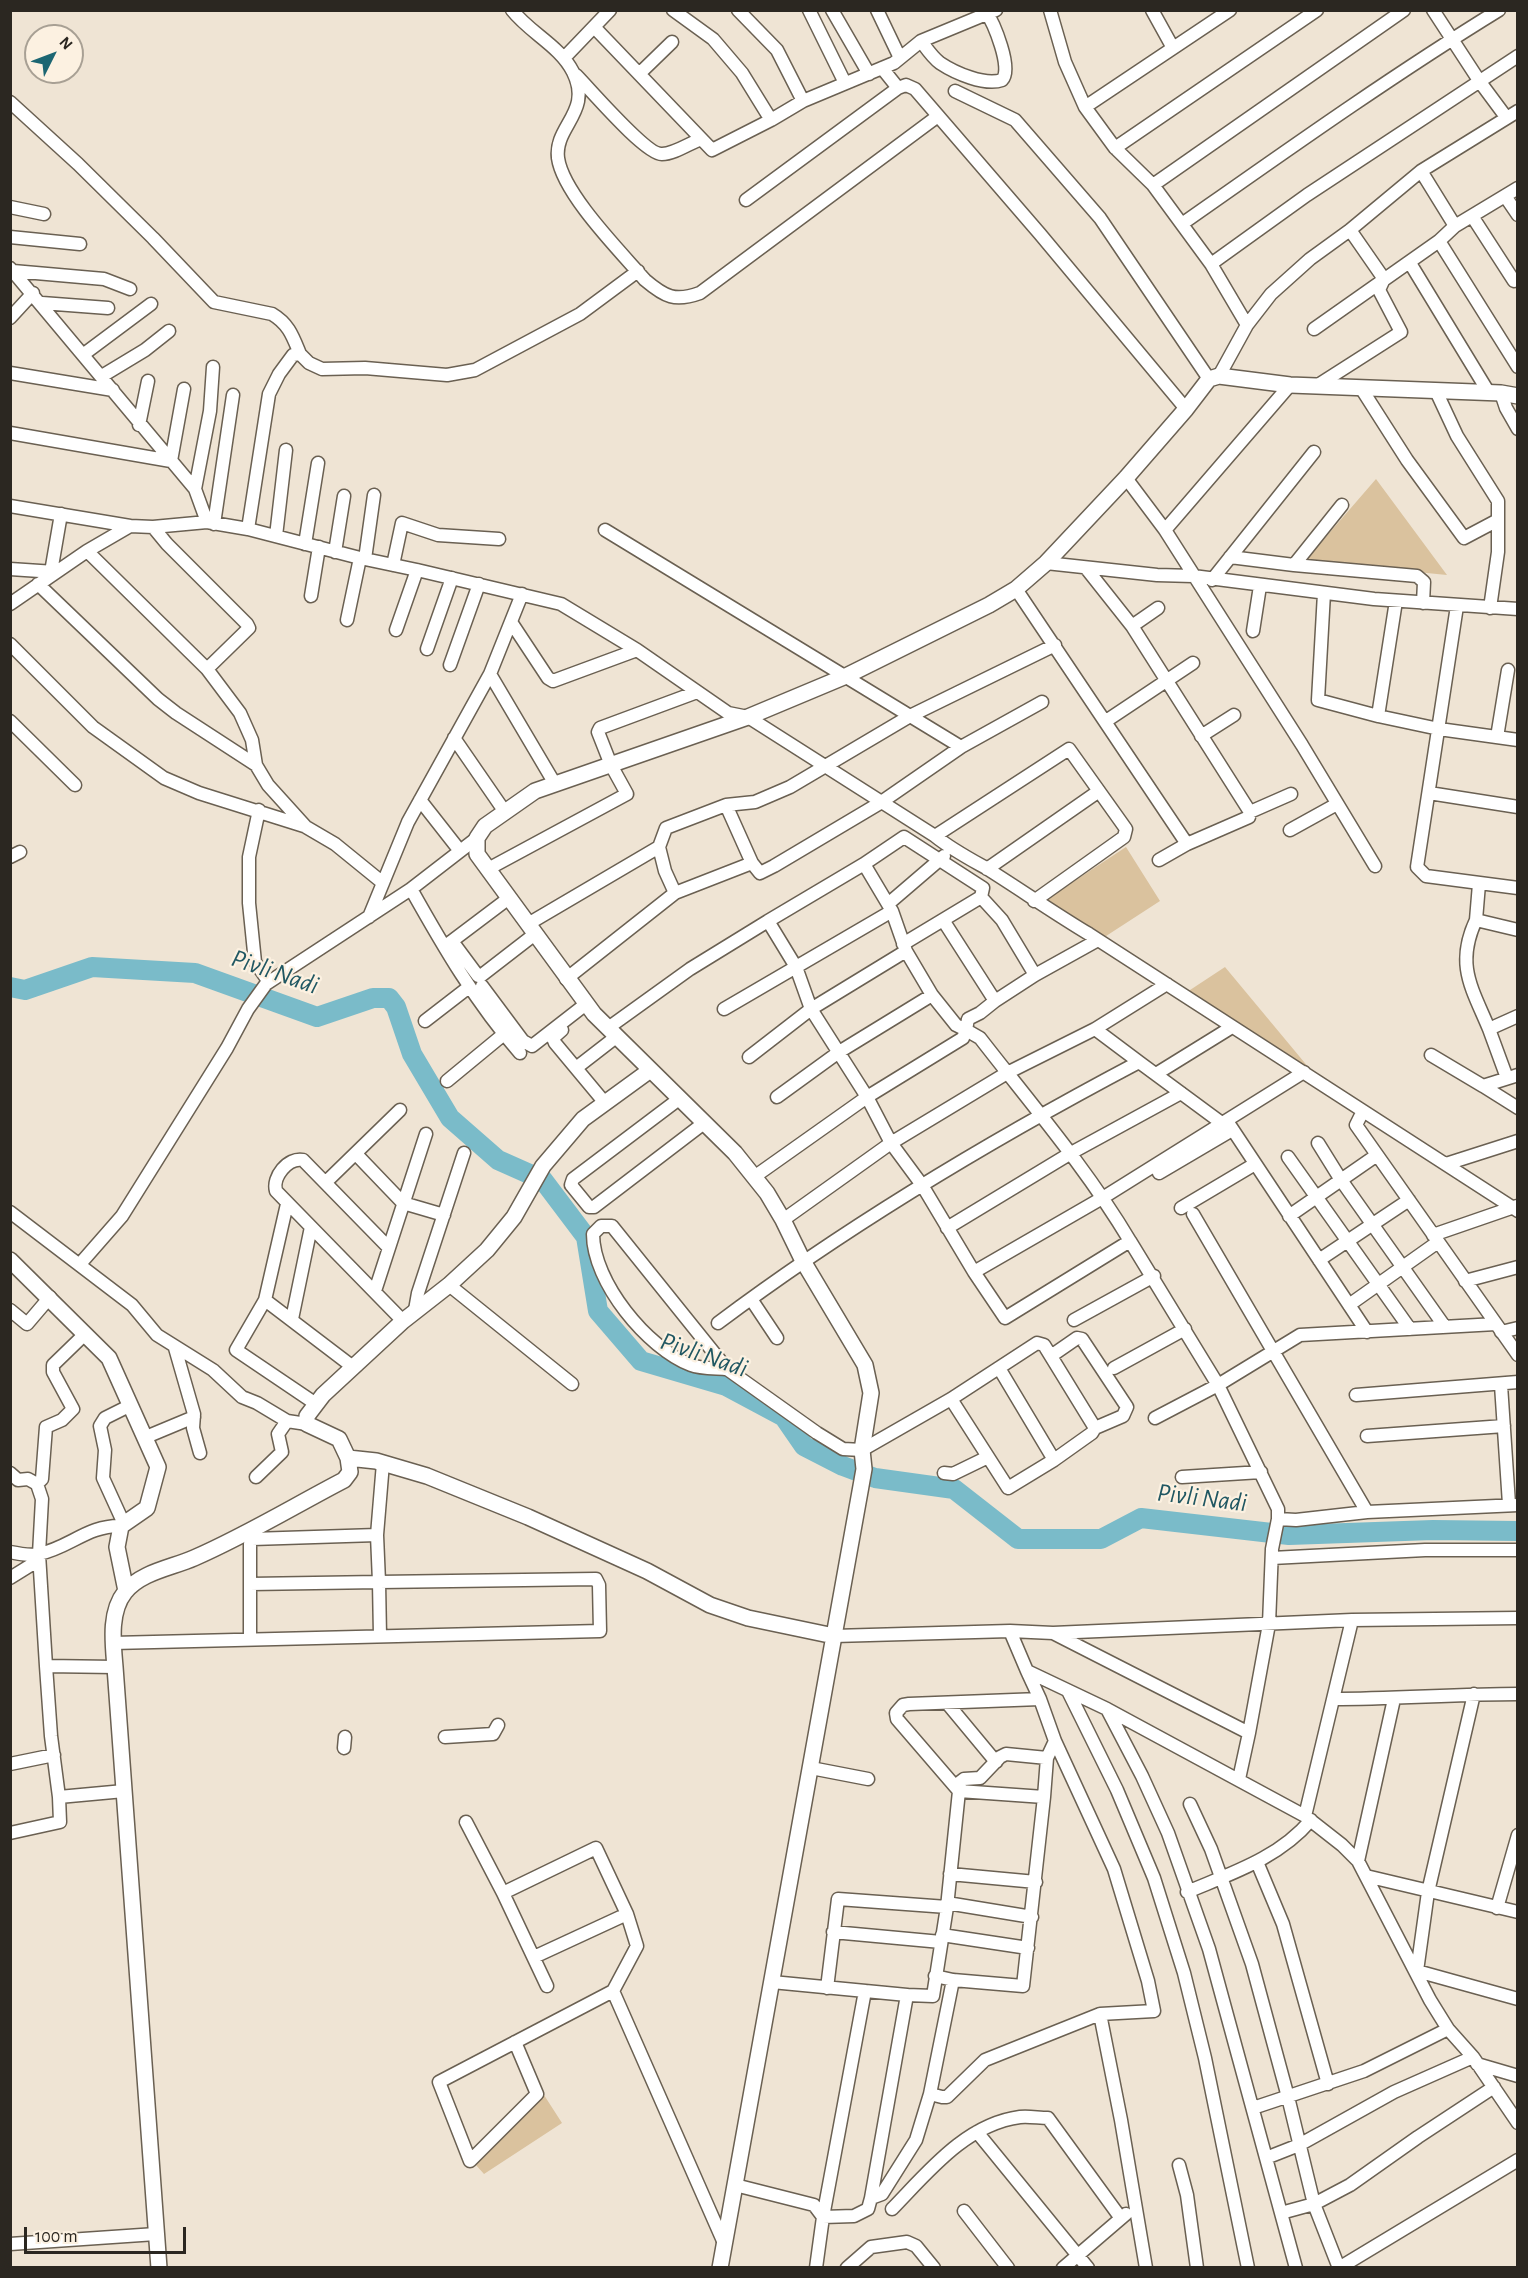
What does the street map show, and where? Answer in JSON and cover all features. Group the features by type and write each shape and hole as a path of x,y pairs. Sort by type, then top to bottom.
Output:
{"street":[{"path":"512,10 564,58 579,89 579,104 559,147 558,158 563,175 575,196 638,271 659,291 674,298 687,298 700,293 938,116"},
{"path":"564,58 610,10"},
{"path":"673,10 713,39 742,73 771,120"},
{"path":"738,10 777,50 802,101"},
{"path":"809,10 845,83"},
{"path":"832,10 869,74"},
{"path":"877,10 900,58"},
{"path":"1050,10 1065,62 1085,107 1115,148 1153,185 1182,224 1211,264 1247,325"},
{"path":"1152,10 1173,48"},
{"path":"1085,107 1230,10"},
{"path":"1115,148 1317,10"},
{"path":"1153,185 1404,10"},
{"path":"1433,10 1506,117"},
{"path":"595,28 712,150 771,120 802,101 882,69 921,41 990,12 1006,72 1002,80 988,81 950,69 935,58 921,41"},
{"path":"1182,224 1279,155 1495,12"},
{"path":"639,74 672,42"},
{"path":"1211,264 1316,189 1518,56"},
{"path":"882,69 898,88"},
{"path":"573,73 641,142 655,153 663,154 701,139"},
{"path":"746,200 898,88 911,86 1040,234 1186,409"},
{"path":"955,91 1015,120 1100,218 1214,378 1290,385 1495,393 1518,396"},
{"path":"10,102 78,164 214,302 272,314 289,327 300,354 309,363 322,369 365,368 447,375 475,370 580,314 638,271"},
{"path":"80,1264 122,1216 227,1048 248,1009 268,983 411,888 477,838 485,826 535,790 748,717 846,676 989,605 1016,589 1046,563 1126,478 1214,378 1247,325 1271,294 1310,259 1350,231 1421,171 1518,111"},
{"path":"1421,171 1455,226"},
{"path":"1314,328 1410,263 1455,226 1518,188"},
{"path":"1505,196 1518,215"},
{"path":"10,207 44,214"},
{"path":"1472,216 1514,281"},
{"path":"1350,231 1384,279"},
{"path":"10,237 80,244"},
{"path":"1439,241 1518,367"},
{"path":"1410,263 1518,429"},
{"path":"12,269 104,279 130,289"},
{"path":"12,269 102,376 139,425 195,489 210,523"},
{"path":"1318,385 1401,332 1378,290 1384,279"},
{"path":"10,318 33,293"},
{"path":"42,303 108,308"},
{"path":"84,354 151,304"},
{"path":"102,376 145,350 169,331"},
{"path":"248,529 269,394 288,360 293,355 300,354"},
{"path":"195,489 210,411 213,367"},
{"path":"10,373 113,390"},
{"path":"139,425 148,381"},
{"path":"1165,530 1290,385"},
{"path":"1361,387 1407,460 1464,538 1498,520"},
{"path":"171,461 184,389"},
{"path":"1436,391 1457,436 1498,501 1498,552 1490,608"},
{"path":"210,523 233,395"},
{"path":"10,433 171,461"},
{"path":"276,536 286,450"},
{"path":"1212,580 1314,452"},
{"path":"305,544 318,464"},
{"path":"1126,478 1165,530 1192,576 1302,745 1374,866"},
{"path":"347,620 374,495"},
{"path":"336,552 344,496"},
{"path":"10,506 130,526 153,527 210,523 248,529 362,559 561,604 637,651 728,713 748,717 951,849 990,871 1516,1208"},
{"path":"1294,565 1342,506"},
{"path":"53,572 61,514"},
{"path":"393,565 400,525 404,522 438,535 499,539"},
{"path":"10,604 53,572 130,526"},
{"path":"153,527 167,544 248,624 249,628 207,669"},
{"path":"605,530 961,747"},
{"path":"310,596 319,548"},
{"path":"87,551 207,669 240,713 252,740 256,765 268,785 306,827"},
{"path":"1230,557 1417,576 1424,582 1423,603"},
{"path":"1046,563 1157,575 1192,576 1396,601 1518,609"},
{"path":"1086,568 1132,626 1250,812"},
{"path":"10,569 53,572"},
{"path":"396,630 417,570"},
{"path":"427,649 452,578"},
{"path":"38,584 158,699 256,765"},
{"path":"450,665 479,584"},
{"path":"1253,631 1260,586"},
{"path":"1016,589 1187,844"},
{"path":"1324,593 1318,700 1439,729 1518,740"},
{"path":"369,917 408,822 490,674 522,594"},
{"path":"1378,716 1396,601"},
{"path":"1457,606 1418,867 1420,872 1426,876 1518,888"},
{"path":"1132,626 1158,608"},
{"path":"511,622 548,678 553,681 637,651"},
{"path":"10,644 93,727 164,778 198,793 259,810 306,827 335,844 383,883"},
{"path":"675,893 665,871 659,847 666,828 726,805 754,802 790,787 910,716 1055,645"},
{"path":"1106,721 1193,663"},
{"path":"1497,737 1508,670"},
{"path":"490,674 555,784"},
{"path":"488,869 625,796 627,792 598,732 600,728 697,692"},
{"path":"726,805 752,862 760,873 880,803 961,747 1041,702"},
{"path":"1201,736 1234,715"},
{"path":"10,721 75,785"},
{"path":"454,738 505,812"},
{"path":"934,836 1069,749 1126,829 1124,837 1034,901"},
{"path":"749,1057 811,1009 904,948 982,892 990,871 1099,790"},
{"path":"1429,793 1518,807"},
{"path":"1159,860 1187,844 1248,817 1250,812 1291,794"},
{"path":"420,800 460,851"},
{"path":"1290,830 1337,804"},
{"path":"259,810 249,857 249,903 255,962 268,983"},
{"path":"576,1068 612,1033 690,969 864,864 904,837 940,860 982,892 1035,975"},
{"path":"477,838 477,854 588,1007 649,1071 735,1153 754,1177 783,1220 803,1261 865,1365 871,1393 862,1450 864,1468 720,2268"},
{"path":"448,944 478,976 483,975 534,933 659,847"},
{"path":"724,1009 796,967 890,907 951,849"},
{"path":"566,979 675,893 752,862"},
{"path":"864,864 890,907 904,948 932,995 956,1025 980,1038 1104,1197 1218,1384 1278,1509 1272,1553 1269,1624 1239,1779"},
{"path":"1479,884 1476,920 1467,944 1465,961 1468,976 1489,1029 1512,1077 1483,1086"},
{"path":"411,888 504,1034 520,1053"},
{"path":"448,944 509,898"},
{"path":"944,920 995,1000"},
{"path":"1476,920 1518,930"},
{"path":"768,921 796,967 811,1009 867,1097 891,1143 922,1185 974,1272 1005,1318 1130,1241"},
{"path":"425,1021 475,988 534,933"},
{"path":"754,1177 867,1097 963,1038 968,1019 980,1013 995,1000 1098,940"},
{"path":"783,1220 891,1143 1007,1073 1095,1029 1167,984"},
{"path":"475,988 523,1041 532,1046 588,1007"},
{"path":"777,1097 839,1052 932,995"},
{"path":"588,1007 553,1038 604,1103"},
{"path":"1489,1029 1518,1016"},
{"path":"1156,1074 1232,1027"},
{"path":"1095,1029 1227,1125 1366,1332"},
{"path":"447,1081 504,1034"},
{"path":"1431,1055 1518,1108"},
{"path":"718,1323 803,1261 922,1185 1040,1114 1139,1062"},
{"path":"307,1424 307,1416 316,1404 353,1367 409,1315 449,1285 488,1250 514,1217 543,1166 583,1119 649,1071"},
{"path":"1159,1173 1304,1072"},
{"path":"947,1228 1071,1153 1181,1093"},
{"path":"679,1099 573,1179 571,1185 589,1207 594,1207 704,1123"},
{"path":"326,1182 400,1110"},
{"path":"1363,1111 1356,1125 1518,1355"},
{"path":"974,1272 1227,1125"},
{"path":"375,1292 426,1134"},
{"path":"1446,1164 1518,1141"},
{"path":"1318,1143 1341,1180 1445,1327"},
{"path":"409,1315 464,1153"},
{"path":"356,1154 403,1203 444,1215"},
{"path":"1289,1216 1377,1155"},
{"path":"1288,1157 1410,1329"},
{"path":"388,1247 303,1160 290,1162 275,1182 276,1191 287,1204 375,1292 409,1315"},
{"path":"1181,1208 1255,1164"},
{"path":"1319,1260 1409,1200"},
{"path":"287,1204 265,1300 236,1350 316,1404"},
{"path":"1349,1305 1402,1267 1436,1238 1516,1208"},
{"path":"10,1212 132,1305 157,1335 213,1370 242,1397 258,1403 287,1421 307,1424 339,1439 348,1458 350,1472 344,1480 195,1558 148,1575 126,1591 115,1609 113,1643 159,2268"},
{"path":"1193,1214 1367,1512"},
{"path":"727,1369 693,1366 669,1354 626,1312 607,1282 593,1248 593,1234 601,1226 612,1226 727,1369 843,1449 862,1450 951,1399 1037,1343 1044,1345 1095,1428"},
{"path":"291,1319 311,1227"},
{"path":"10,1260 50,1297 109,1359 158,1467 147,1508 122,1525 105,1526 39,1557 10,1578"},
{"path":"1466,1281 1518,1267"},
{"path":"1074,1320 1154,1276"},
{"path":"449,1285 572,1384"},
{"path":"10,1310 27,1324 50,1297"},
{"path":"751,1299 777,1338"},
{"path":"265,1300 353,1367"},
{"path":"1155,1418 1274,1352 1300,1335 1445,1327 1518,1328"},
{"path":"1114,1368 1185,1329"},
{"path":"37,1484 42,1479 46,1427 62,1420 73,1409 53,1372 53,1365 85,1334"},
{"path":"951,1399 1008,1488 1054,1460 1092,1433 1095,1428 1123,1416 1127,1407 1082,1339 1077,1338 1051,1356"},
{"path":"175,1348 186,1381 194,1417 193,1428 200,1453"},
{"path":"999,1368 1054,1460"},
{"path":"1356,1395 1518,1382"},
{"path":"1277,1524 1367,1512 1513,1505 1501,1385"},
{"path":"126,1591 117,1547 122,1525 103,1478 105,1450 100,1426 105,1418 131,1405"},
{"path":"146,1437 194,1417"},
{"path":"256,1477 282,1452 278,1434 287,1421"},
{"path":"1367,1436 1504,1426"},
{"path":"944,1473 953,1474 988,1456"},
{"path":"348,1458 383,1463 427,1476 528,1517 647,1571 710,1605 748,1618 834,1636 1010,1631 1053,1633 1352,1620 1518,1618"},
{"path":"380,1636 377,1535 383,1463"},
{"path":"1182,1477 1261,1472"},
{"path":"10,1473 18,1480 28,1479 37,1484 42,1500 39,1557 60,1822 10,1833"},
{"path":"250,1638 250,1544 252,1539 377,1535"},
{"path":"1272,1553 1518,1550"},
{"path":"10,1552 39,1557"},
{"path":"113,1643 600,1631 599,1585 596,1579 250,1584"},
{"path":"1187,1892 1257,1862 1285,1845 1308,1818 1352,1620"},
{"path":"930,2094 947,2097 985,2060 1100,2014 1154,2012 1148,1981 1114,1869 1055,1741 1040,1699 1010,1631"},
{"path":"1053,1633 1249,1733"},
{"path":"46,1666 115,1667"},
{"path":"1027,1671 1107,1709 1308,1818 1358,1861 1430,2000 1448,2029 1475,2061 1518,2123"},
{"path":"1068,1691 1118,1790 1154,1878 1181,1963 1205,2058 1248,2268"},
{"path":"1333,1699 1394,1700 1474,1694 1518,1695"},
{"path":"1417,1971 1428,1892 1474,1694"},
{"path":"1040,1699 909,1704 898,1708 896,1713 897,1719 957,1789 1044,1797"},
{"path":"1358,1861 1394,1700"},
{"path":"947,1702 996,1762"},
{"path":"1107,1709 1142,1776 1168,1833 1209,1949 1296,2268"},
{"path":"445,1737 494,1734 498,1725"},
{"path":"935,1976 953,1980 1023,1986 1036,1882 1047,1758 1055,1741"},
{"path":"772,1982 933,1996 947,1905 957,1789 964,1779 980,1778 1006,1754 1047,1758"},
{"path":"10,1764 54,1755"},
{"path":"810,1768 868,1779"},
{"path":"59,1797 124,1791"},
{"path":"1190,1804 1221,1877 1252,1964 1314,2204 1339,2268 1518,2160"},
{"path":"466,1822 547,1986"},
{"path":"1497,1908 1518,1835"},
{"path":"503,1893 596,1848 627,1914 637,1946 613,1991 515,2042 439,2082 470,2161 537,2094 515,2042"},
{"path":"1257,1862 1283,1924 1328,2084"},
{"path":"950,1874 1036,1882"},
{"path":"1366,1876 1518,1912"},
{"path":"827,1988 836,1901 841,1898 947,1905 1032,1917"},
{"path":"534,1957 627,1914"},
{"path":"833,1932 942,1939 1028,1948"},
{"path":"1417,1971 1518,1999"},
{"path":"871,2198 882,2194 916,2139 930,2094 953,1980"},
{"path":"613,1991 724,2243"},
{"path":"816,2268 865,1991"},
{"path":"824,2217 854,2216 868,2209 907,1995"},
{"path":"1100,2014 1146,2268"},
{"path":"1253,2108 1364,2071 1448,2029"},
{"path":"1266,2158 1299,2145 1394,2092 1475,2061 1518,2076"},
{"path":"1281,2213 1314,2204 1350,2185 1494,2087"},
{"path":"892,2209 932,2168 977,2132 1002,2121 1022,2116 1048,2118 1120,2217"},
{"path":"977,2132 1088,2268"},
{"path":"1179,2165 1187,2195 1197,2268"},
{"path":"735,2185 814,2205 824,2217"},
{"path":"1063,2268 1120,2217 1136,2209"},
{"path":"964,2211 1008,2268"},
{"path":"13,2244 156,2234"},
{"path":"847,2268 871,2247 907,2242 916,2246 934,2268"}],"shaded area":[{"path":"1376,479 1447,575 1305,561"},
{"path":"1126,847 1160,901 1103,938 1044,901"},
{"path":"1225,967 1314,1074 1187,992"},
{"path":"544,2095 562,2123 484,2174 475,2164"}],"waterway":[{"name":"Pivli Nadi","path":"10,987 25,990 92,967 195,973 317,1017 373,998 389,998 396,1007 412,1054 450,1118 498,1160 543,1180 586,1237 598,1311 641,1361 726,1386 784,1417 804,1446 843,1466 875,1478 954,1489 1018,1539 1101,1539 1141,1518 1289,1535 1433,1530 1518,1531"}]}
